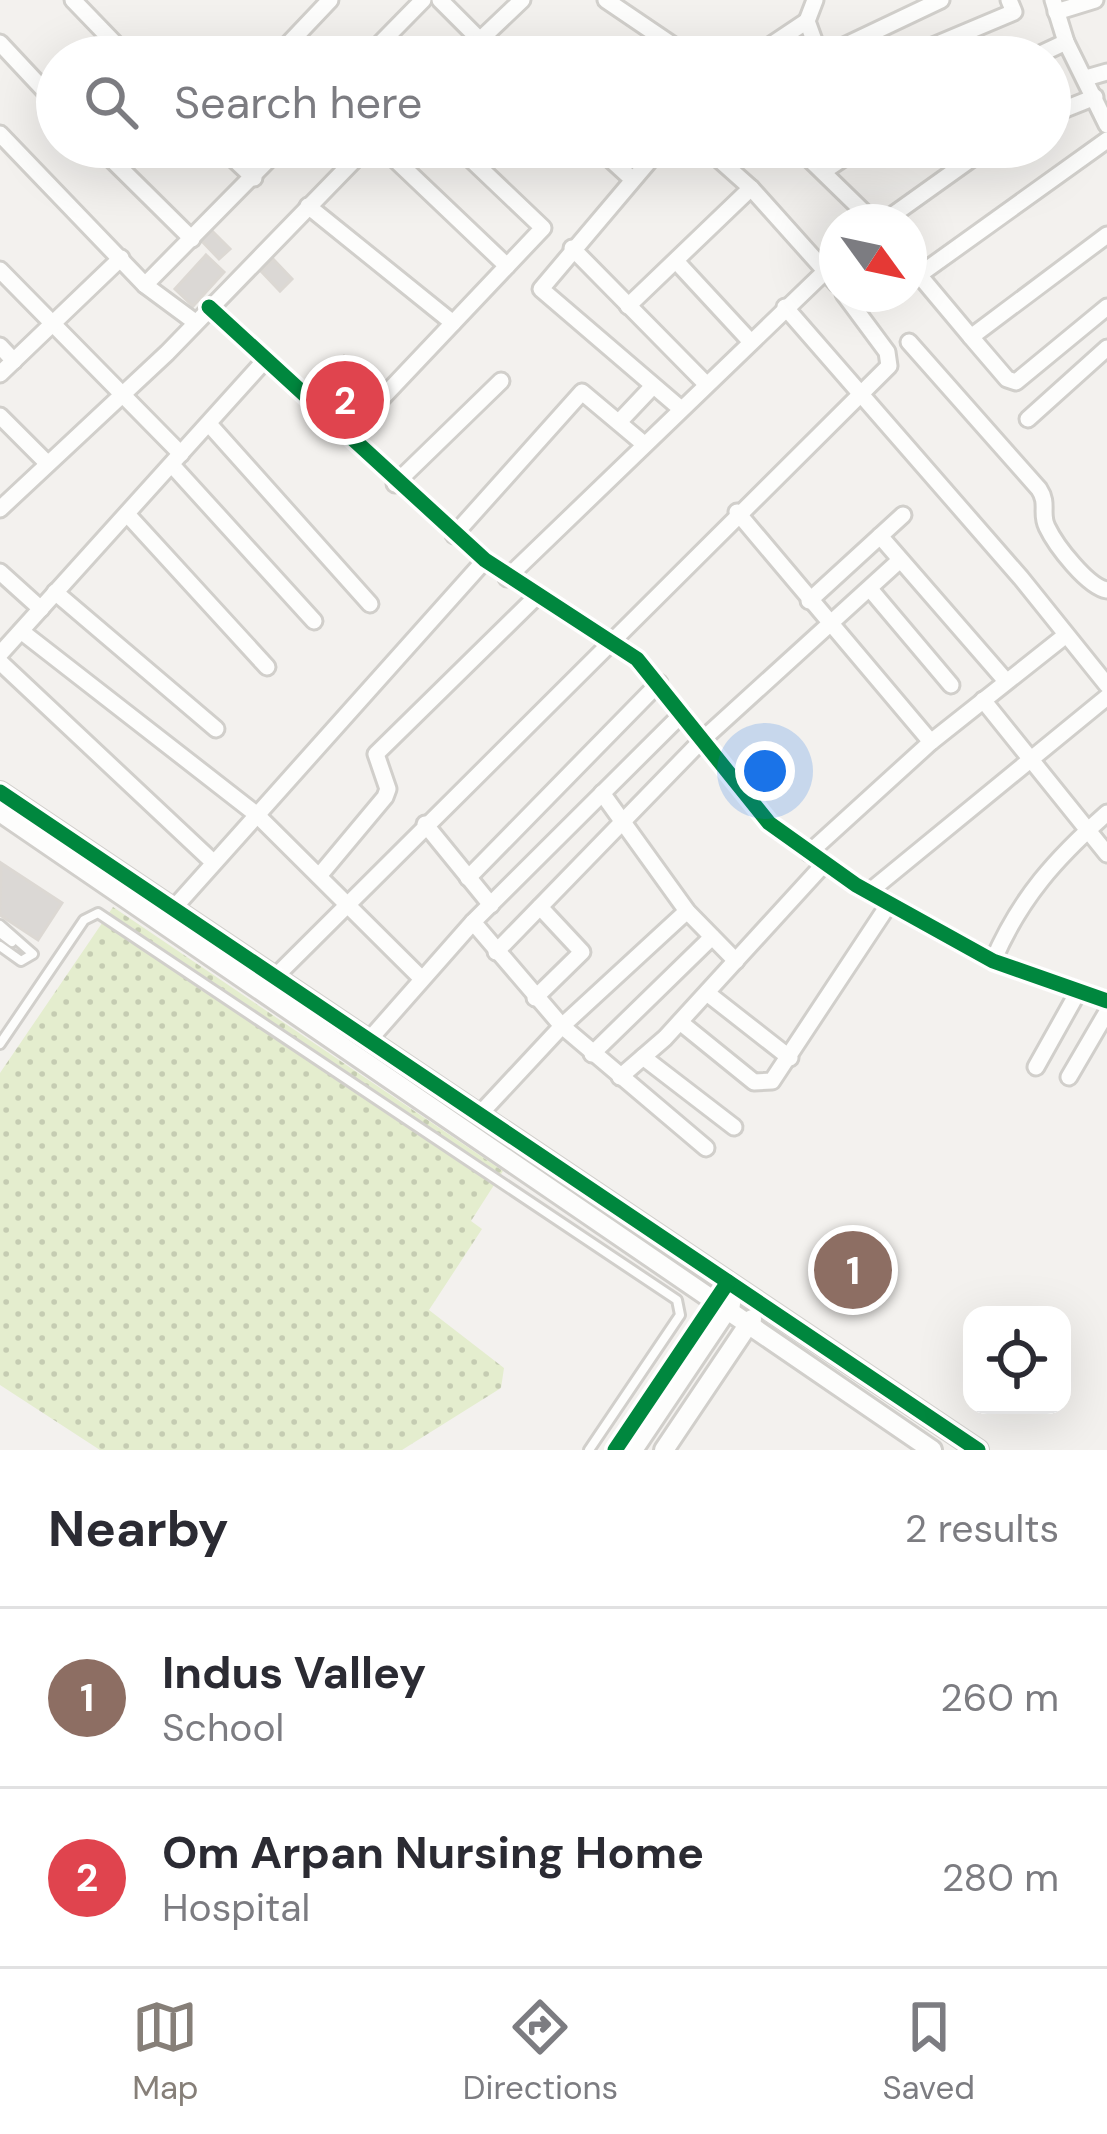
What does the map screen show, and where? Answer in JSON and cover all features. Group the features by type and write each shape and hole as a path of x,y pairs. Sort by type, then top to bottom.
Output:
{"street":[{"path":"73,0 108,36"},
{"path":"296,36 330,0"},
{"path":"388,36 423,0"},
{"path":"440,0 475,36"},
{"path":"485,36 522,0"},
{"path":"606,0 659,36"},
{"path":"784,36 807,21 815,0"},
{"path":"865,36 941,0"},
{"path":"957,36 1014,12 1009,0"},
{"path":"1064,36 1055,6 1095,0"},
{"path":"807,21 812,36"},
{"path":"0,43 36,82"},
{"path":"1071,51 1107,125"},
{"path":"1086,78 1107,72"},
{"path":"1071,107 1095,97"},
{"path":"0,134 145,285 195,322"},
{"path":"1071,164 1107,140"},
{"path":"120,168 192,239"},
{"path":"243,168 254,178"},
{"path":"145,285 263,168"},
{"path":"0,509 122,395 346,168"},
{"path":"404,168 507,266"},
{"path":"348,434 543,228 480,168"},
{"path":"620,168 632,179"},
{"path":"642,168 541,289 681,409"},
{"path":"729,168 819,253"},
{"path":"821,168 856,204"},
{"path":"824,171 828,168"},
{"path":"909,204 959,168"},
{"path":"927,260 1065,168"},
{"path":"628,306 751,188"},
{"path":"308,206 453,323"},
{"path":"971,337 1107,235"},
{"path":"572,248 706,384"},
{"path":"0,374 121,258"},
{"path":"676,261 750,341"},
{"path":"0,270 122,395 314,621"},
{"path":"507,578 819,275"},
{"path":"927,285 1007,379 1016,382 1107,308"},
{"path":"209,307 454,535 507,578 611,640 659,683 769,824 868,892 993,961 1107,1001"},
{"path":"785,307 1107,685"},
{"path":"275,977 891,359 857,312"},
{"path":"909,342 1039,489 1047,506 1046,526 1103,590"},
{"path":"0,346 14,361"},
{"path":"1028,418 1107,348"},
{"path":"213,862 0,658 266,358"},
{"path":"395,484 500,382"},
{"path":"619,422 653,386"},
{"path":"454,535 582,392 644,444"},
{"path":"0,416 47,463"},
{"path":"209,424 370,604"},
{"path":"737,512 931,742"},
{"path":"127,514 267,667"},
{"path":"809,601 903,514"},
{"path":"880,536 1006,681"},
{"path":"173,909 485,560"},
{"path":"496,952 701,741 900,560"},
{"path":"0,572 40,609"},
{"path":"870,590 951,685"},
{"path":"55,592 216,729"},
{"path":"319,876 385,797 388,788 376,754 537,596"},
{"path":"20,631 256,814 421,978"},
{"path":"809,853 931,742 1066,635"},
{"path":"468,878 659,683"},
{"path":"868,892 1107,697"},
{"path":"982,700 1107,854"},
{"path":"369,1040 473,922 682,714"},
{"path":"0,793 978,1450"},
{"path":"602,793 687,911 736,962"},
{"path":"0,812 932,1450"},
{"path":"993,961 1014,912 1039,877 1107,813"},
{"path":"424,824 491,904"},
{"path":"620,1077 680,1022 824,864"},
{"path":"680,1022 763,1085 790,1058 889,904"},
{"path":"535,998 582,952 540,907"},
{"path":"479,1114 562,1026 687,911"},
{"path":"473,922 562,1026 706,1148"},
{"path":"592,1054 712,937"},
{"path":"1036,1067 1078,992"},
{"path":"707,993 790,1058"},
{"path":"1069,1077 1107,1012"},
{"path":"643,1057 734,1127"},
{"path":"633,1450 740,1291"},
{"path":"664,1450 761,1305"}],"lane":[{"path":"0,1044 84,920 98,913 660,1288 677,1300 680,1315 589,1450"},
{"path":"0,929 12,942"},
{"path":"0,929 33,954 21,961 0,946"}],"green space":[{"path":"113,907 503,1171 471,1221 482,1229 429,1310 504,1368 501,1388 402,1450 100,1450 0,1385 0,1073"}],"building":[{"path":"209,228 230,249 219,259 199,238"},
{"path":"206,255 224,272 193,306 175,289"},
{"path":"273,259 292,279 280,291 261,271"},
{"path":"344,356 355,366 325,397 315,387"},
{"path":"354,375 366,386 342,412 330,401"},
{"path":"1,863 62,903 38,940 0,915"}],"cycle path":[{"path":"209,307 485,560 637,659 769,823 856,885 993,961 1107,1001"},
{"path":"0,792 978,1450"},
{"path":"615,1450 728,1282"}],"place":[{"name":"Om Arpan Nursing Home","path":"345,400"},
{"name":"Indus Valley","path":"853,1270"}]}
